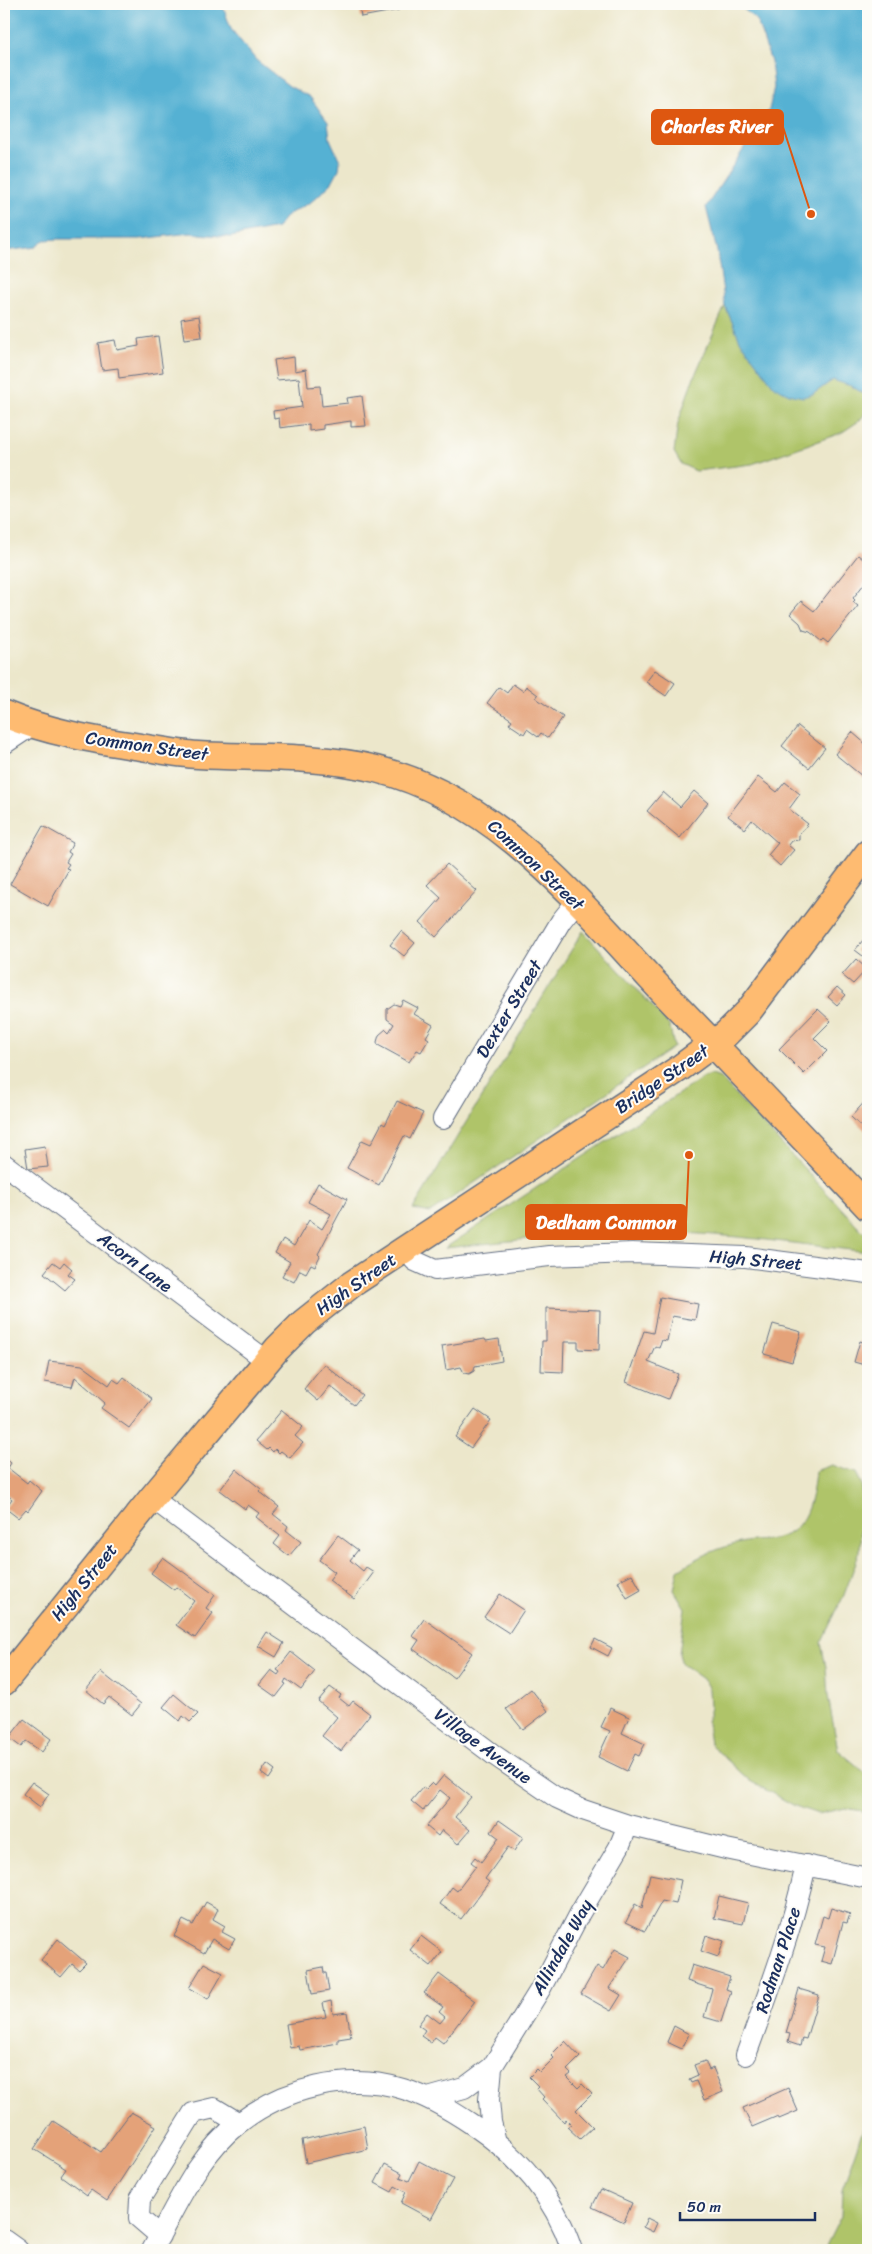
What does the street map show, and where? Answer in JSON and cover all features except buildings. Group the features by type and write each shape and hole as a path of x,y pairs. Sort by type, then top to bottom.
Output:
{"main road":[{"name":"Common Street","path":"4,714 31,726 101,741 195,755 317,759 342,762 392,774 439,792 484,817 525,850 577,901 868,1207"},
{"name":"Bridge Street","path":"406,1250 714,1044 737,1024 759,999 868,853"},
{"name":"High Street","path":"4,1682 152,1498 295,1330 352,1284 406,1250"}],"street":[{"path":"4,744 31,726"},
{"name":"Dexter Street","path":"443,1119 561,921 577,901"},
{"name":"Acorn Lane","path":"4,1164 267,1361"},
{"name":"High Street","path":"406,1250 415,1261 435,1270 549,1256 632,1253 746,1258 868,1273"},
{"name":"Village Avenue","path":"152,1498 528,1779 558,1798 583,1810 628,1825 726,1849 868,1878"},
{"name":"Allindale Way","path":"428,2098 464,2088 492,2067 541,1988 580,1913 619,1847 628,1825"},
{"name":"Rodman Place","path":"746,2055 776,1971 798,1900 806,1865"},
{"name":"Allindale Way","path":"492,2067 488,2100 496,2142"},
{"path":"239,2123 214,2108 193,2112 140,2199 139,2218 156,2243 202,2161 221,2139 239,2123 276,2100 304,2089 330,2084 386,2085 428,2098 467,2121 516,2159 542,2189 561,2222 572,2250"},
{"path":"4,2240 18,2250"}],"green space":[{"path":"725,306 741,342 774,386 813,394 833,380 851,386 868,396 868,410 859,421 841,433 752,464 696,471 681,464 674,452 678,423 691,384"},
{"path":"583,931 665,1020 670,1027 674,1047 430,1213 413,1209"},
{"path":"712,1075 720,1078 868,1237 868,1252 788,1242 653,1232 575,1235 445,1248 704,1077"},
{"path":"832,1465 856,1473 862,1485 860,1551 844,1595 821,1643 838,1750 868,1775 868,1812 845,1808 818,1814 795,1806 750,1781 710,1744 707,1723 710,1707 709,1689 703,1679 682,1664 679,1654 685,1608 674,1590 678,1570 702,1556 718,1549 745,1542 774,1539 791,1532 804,1518 808,1509 815,1471"},
{"path":"868,2115 868,2250 824,2250 841,2216 842,2190"}],"water":[{"path":"4,4 222,4 231,29 256,60 289,86 310,97 328,122 330,139 340,161 339,169 331,184 311,202 287,215 277,228 230,237 190,233 140,239 44,240 36,247 4,251"},
{"path":"738,4 868,4 868,396 851,386 833,380 813,394 803,397 789,394 774,386 741,342 725,306 717,251 706,207 769,110 774,87 771,62 757,21"}],"place":[{"name":"Charles River","path":"811,214"},
{"name":"Dedham Common","path":"689,1155"}]}
